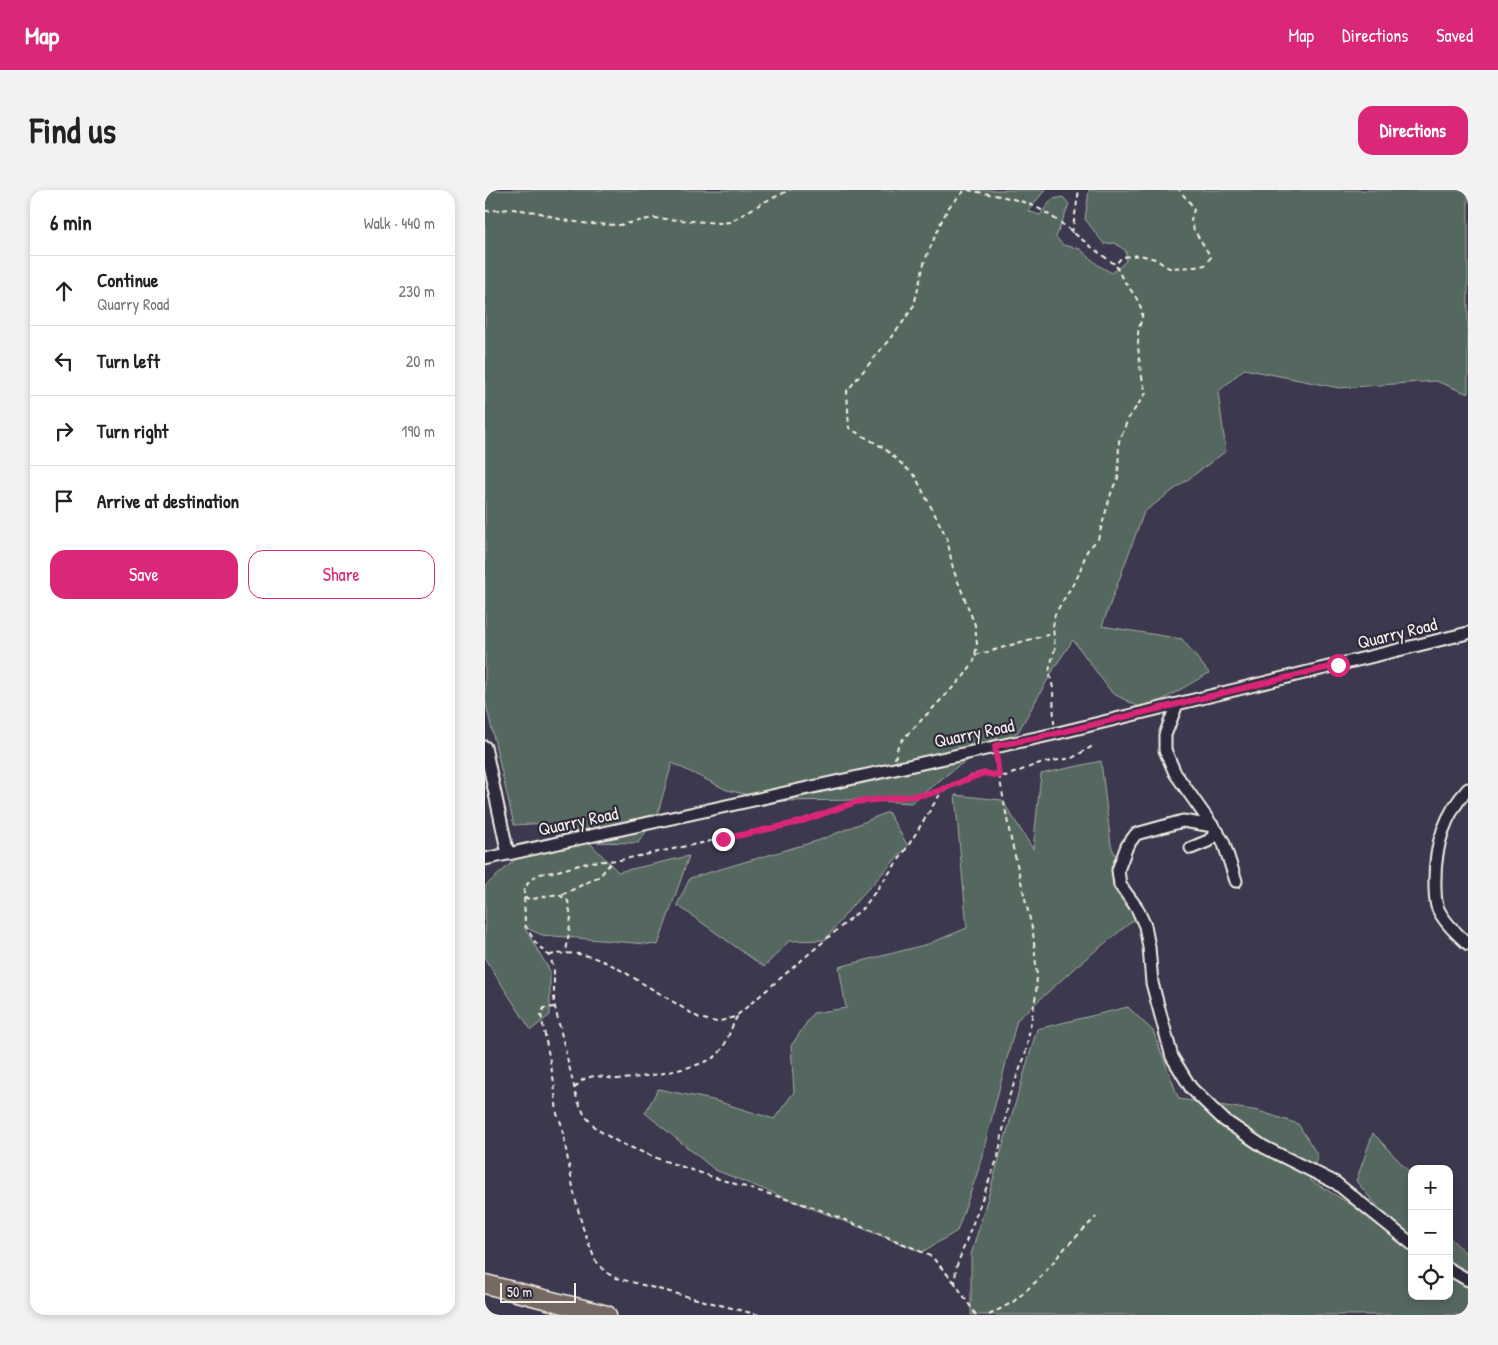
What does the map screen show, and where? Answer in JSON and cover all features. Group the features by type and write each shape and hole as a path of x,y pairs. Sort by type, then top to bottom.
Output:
{"highway":[{"path":"485,1284 607,1315"}],"street":[{"name":"Quarry Road","path":"485,859 743,804 896,768 1054,734 1468,633"},
{"path":"1177,704 1165,735 1165,750 1175,772 1215,829 1227,852 1236,881"},
{"path":"485,747 508,854"},
{"path":"1468,789 1457,801 1443,826 1435,861 1437,907 1453,929 1468,944"},
{"path":"1215,829 1183,821 1136,834 1127,846 1118,870 1120,885 1137,908 1145,926 1152,983 1172,1057 1191,1088 1224,1120 1263,1147 1336,1183 1408,1241"},
{"path":"1191,848 1208,842 1215,829"},
{"path":"1453,1271 1468,1280"}],"path":[{"path":"485,211 512,210 537,212 562,220 590,224 620,225 653,218 720,223 731,222 764,202 790,190"},
{"path":"896,768 895,756 898,746 964,676 975,655 977,644 975,625 953,569 947,538 915,476 884,448 849,428 847,424 847,391 901,325 913,305 925,260 942,220 949,207 967,190 1015,200 1042,210 1116,264 1118,272 1137,298 1143,313 1138,332 1139,370 1146,393 1129,419 1119,440 1118,478 1112,490 1098,539 1087,551 1078,576 1055,614 1053,634 1055,648 1049,671 1053,688 1054,734"},
{"path":"1072,233 1079,190"},
{"path":"1116,264 1122,257 1141,255 1155,258 1169,268 1195,268 1205,265 1210,260 1211,256 1191,220 1193,209 1179,190"},
{"path":"975,655 1007,647 1025,639 1053,634"},
{"path":"955,1283 956,1268 998,1157 1010,1094 1025,1056 1036,994 1033,932 1010,835 995,746"},
{"path":"976,1315 955,1283 932,1257 848,1220 813,1207 675,1165 620,1143 597,1130 585,1116 577,1099 555,1007 555,974 548,955 535,942 525,925 524,891 529,881 539,874 788,825 856,802 918,796 942,791 976,774 992,773 1006,776 1040,763 1072,758 1093,746"},
{"path":"548,955 566,953 593,956 609,962 705,1020 725,1021 741,1012 864,907 903,854 942,791"},
{"path":"524,898 533,899 552,894 563,896 600,876 612,860"},
{"path":"563,896 570,906 566,953"},
{"path":"555,1007 544,1008 541,1015 554,1082 557,1114 561,1123 575,1198 595,1260 607,1273 616,1278 759,1315"},
{"path":"575,1088 587,1077 597,1075 618,1080 661,1074 707,1061 716,1056 721,1049 731,1027 741,1012"},
{"path":"989,1315 1013,1302 1039,1279 1060,1253 1096,1217"}],"green space":[{"path":"485,190 1045,190 1028,211 1040,215 1052,199 1063,197 1069,204 1056,237 1063,245 1080,249 1098,265 1112,273 1126,261 1126,251 1115,243 1104,244 1085,219 1089,190 1468,190 1468,394 1436,381 1339,388 1244,369 1218,392 1226,451 1144,512 1102,626 1182,639 1209,673 1145,710 1112,693 1073,640 1056,665 1018,732 958,766 911,803 863,800 775,801 727,790 672,763 657,816 638,843 589,842 618,872 689,856 658,945 542,935 524,927 550,971 550,1015 531,1030 485,959 485,886 525,851 565,845 548,823 514,825 485,700"},
{"path":"1101,761 1111,845 1140,915 1079,964 1017,1020 978,1171 957,1231 922,1252 715,1170 645,1113 658,1089 713,1100 774,1119 794,1092 791,1046 813,1013 846,1008 839,967 928,944 967,928 955,795 1002,800 1033,849 1041,774"},
{"path":"888,812 908,846 853,905 825,940 789,941 764,967 677,905 690,878 820,840"},
{"path":"1128,1007 1153,1031 1179,1099 1259,1111 1298,1124 1318,1156 1310,1180 1357,1208 1408,1249 1408,1300 1453,1300 1453,1241 1468,1255 1468,1315 971,1315 971,1255 1037,1029"},
{"path":"1373,1133 1408,1171 1408,1243 1356,1181"}],"route":[{"path":"723,839 800,822 856,802 930,794 943,790 976,774 992,773 999,776 995,746 1054,734 1338,665"}]}
